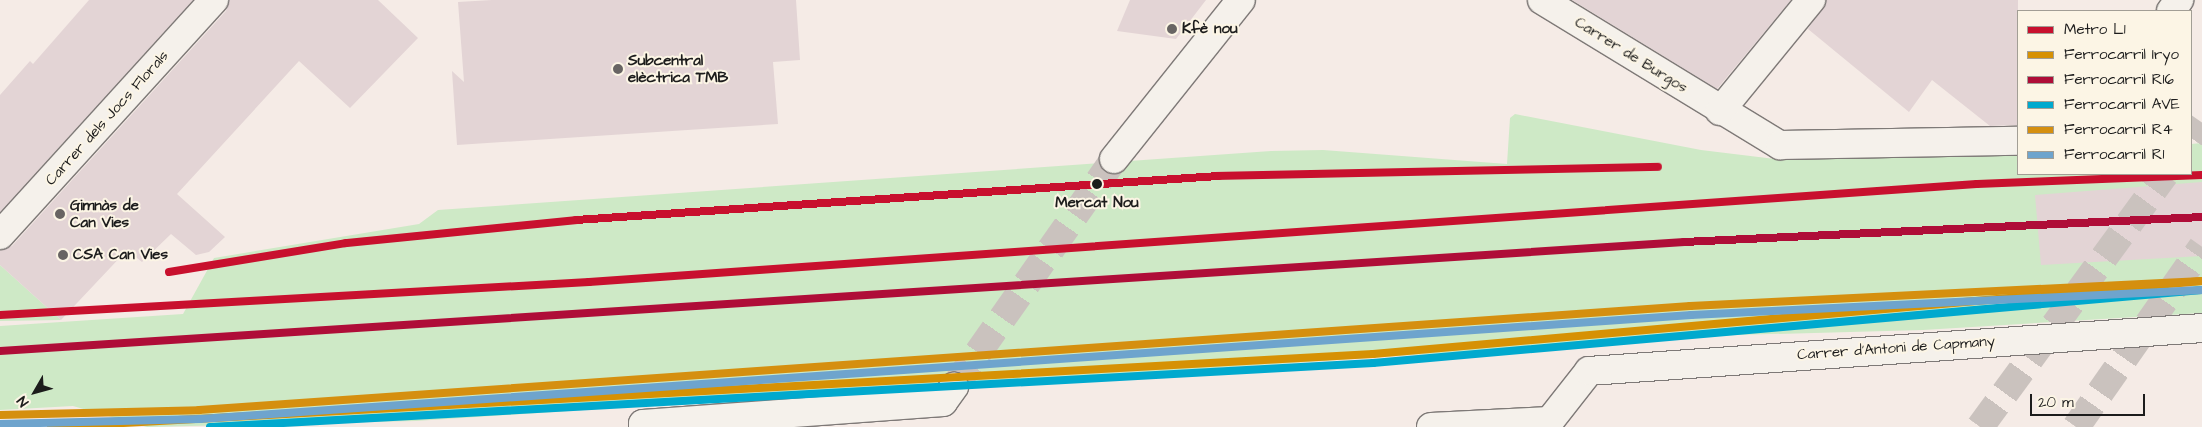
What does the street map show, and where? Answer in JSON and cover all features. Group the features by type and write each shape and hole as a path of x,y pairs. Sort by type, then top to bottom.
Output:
{"street":[{"name":"Carrer dels Jocs Florals","path":"0,235 214,0"},
{"path":"1114,159 1241,0"},
{"name":"Carrer de Burgos","path":"1542,0 1720,111"},
{"path":"1811,0 1720,111 1780,145 2017,141"},
{"name":"Carrer d'Antoni de Capmany","path":"1548,424 1589,371 2202,328"},
{"path":"643,425 943,402 954,387"},
{"path":"1431,427 1548,424"}],"green space":[{"path":"1515,114 1701,150 1775,159 2017,153 2017,175 2192,175 2192,144 2202,143 2202,313 1923,330 1699,336 416,421 147,427 73,406 0,410 0,326 183,314 214,258 419,224 438,210 1271,151 1323,150 1507,164 1510,118"},
{"path":"0,265 61,320 0,321"}],"building":[{"path":"89,0 193,0 0,212 0,95 30,61 33,64"},
{"path":"229,0 378,0 418,38 350,108 299,61 177,194 225,237 209,252 196,255 171,234 142,262 127,250 61,320 0,265 0,250 12,246 226,11"},
{"name":"Subcentral elèctrica TMB","path":"492,0 796,0 800,60 773,62 778,124 457,145 452,71 464,82 458,2"},
{"path":"1130,0 1206,0 1176,39 1117,31"},
{"path":"1572,0 1791,0 1717,89"},
{"path":"1826,0 2018,0 2017,125 1990,126 1932,80 1909,112 1808,29"},
{"path":"2202,182 2202,256 2041,265 2035,195"}],"tunnel":[{"path":"2192,137 2202,122"},
{"path":"954,387 1114,159"},
{"path":"1980,427 2164,175"},
{"path":"2076,427 2202,247"}],"metro line":[{"name":"L1","path":"169,272 346,243 576,220 1218,176 1658,167"},
{"name":"L1","path":"0,315 589,282 1977,184 2202,175"}],"rail line":[{"name":"R16","path":"0,351 1684,242 2202,217"},
{"name":"Iryo","path":"51,427 1373,354 2202,281"},
{"name":"R4","path":"0,415 199,410 1690,306 2202,281"},
{"name":"AVE","path":"210,427 1373,363 2202,290"},
{"name":"R1","path":"0,424 200,419 1691,315 2202,290"}],"place":[{"name":"Kfè nou","path":"1172,29"},
{"name":"Subcentral elèctrica TMB","path":"618,69"},
{"name":"Mercat Nou","path":"1097,184"},
{"name":"Gimnàs de Can Vies","path":"60,214"},
{"name":"CSA Can Vies","path":"63,255"}]}
